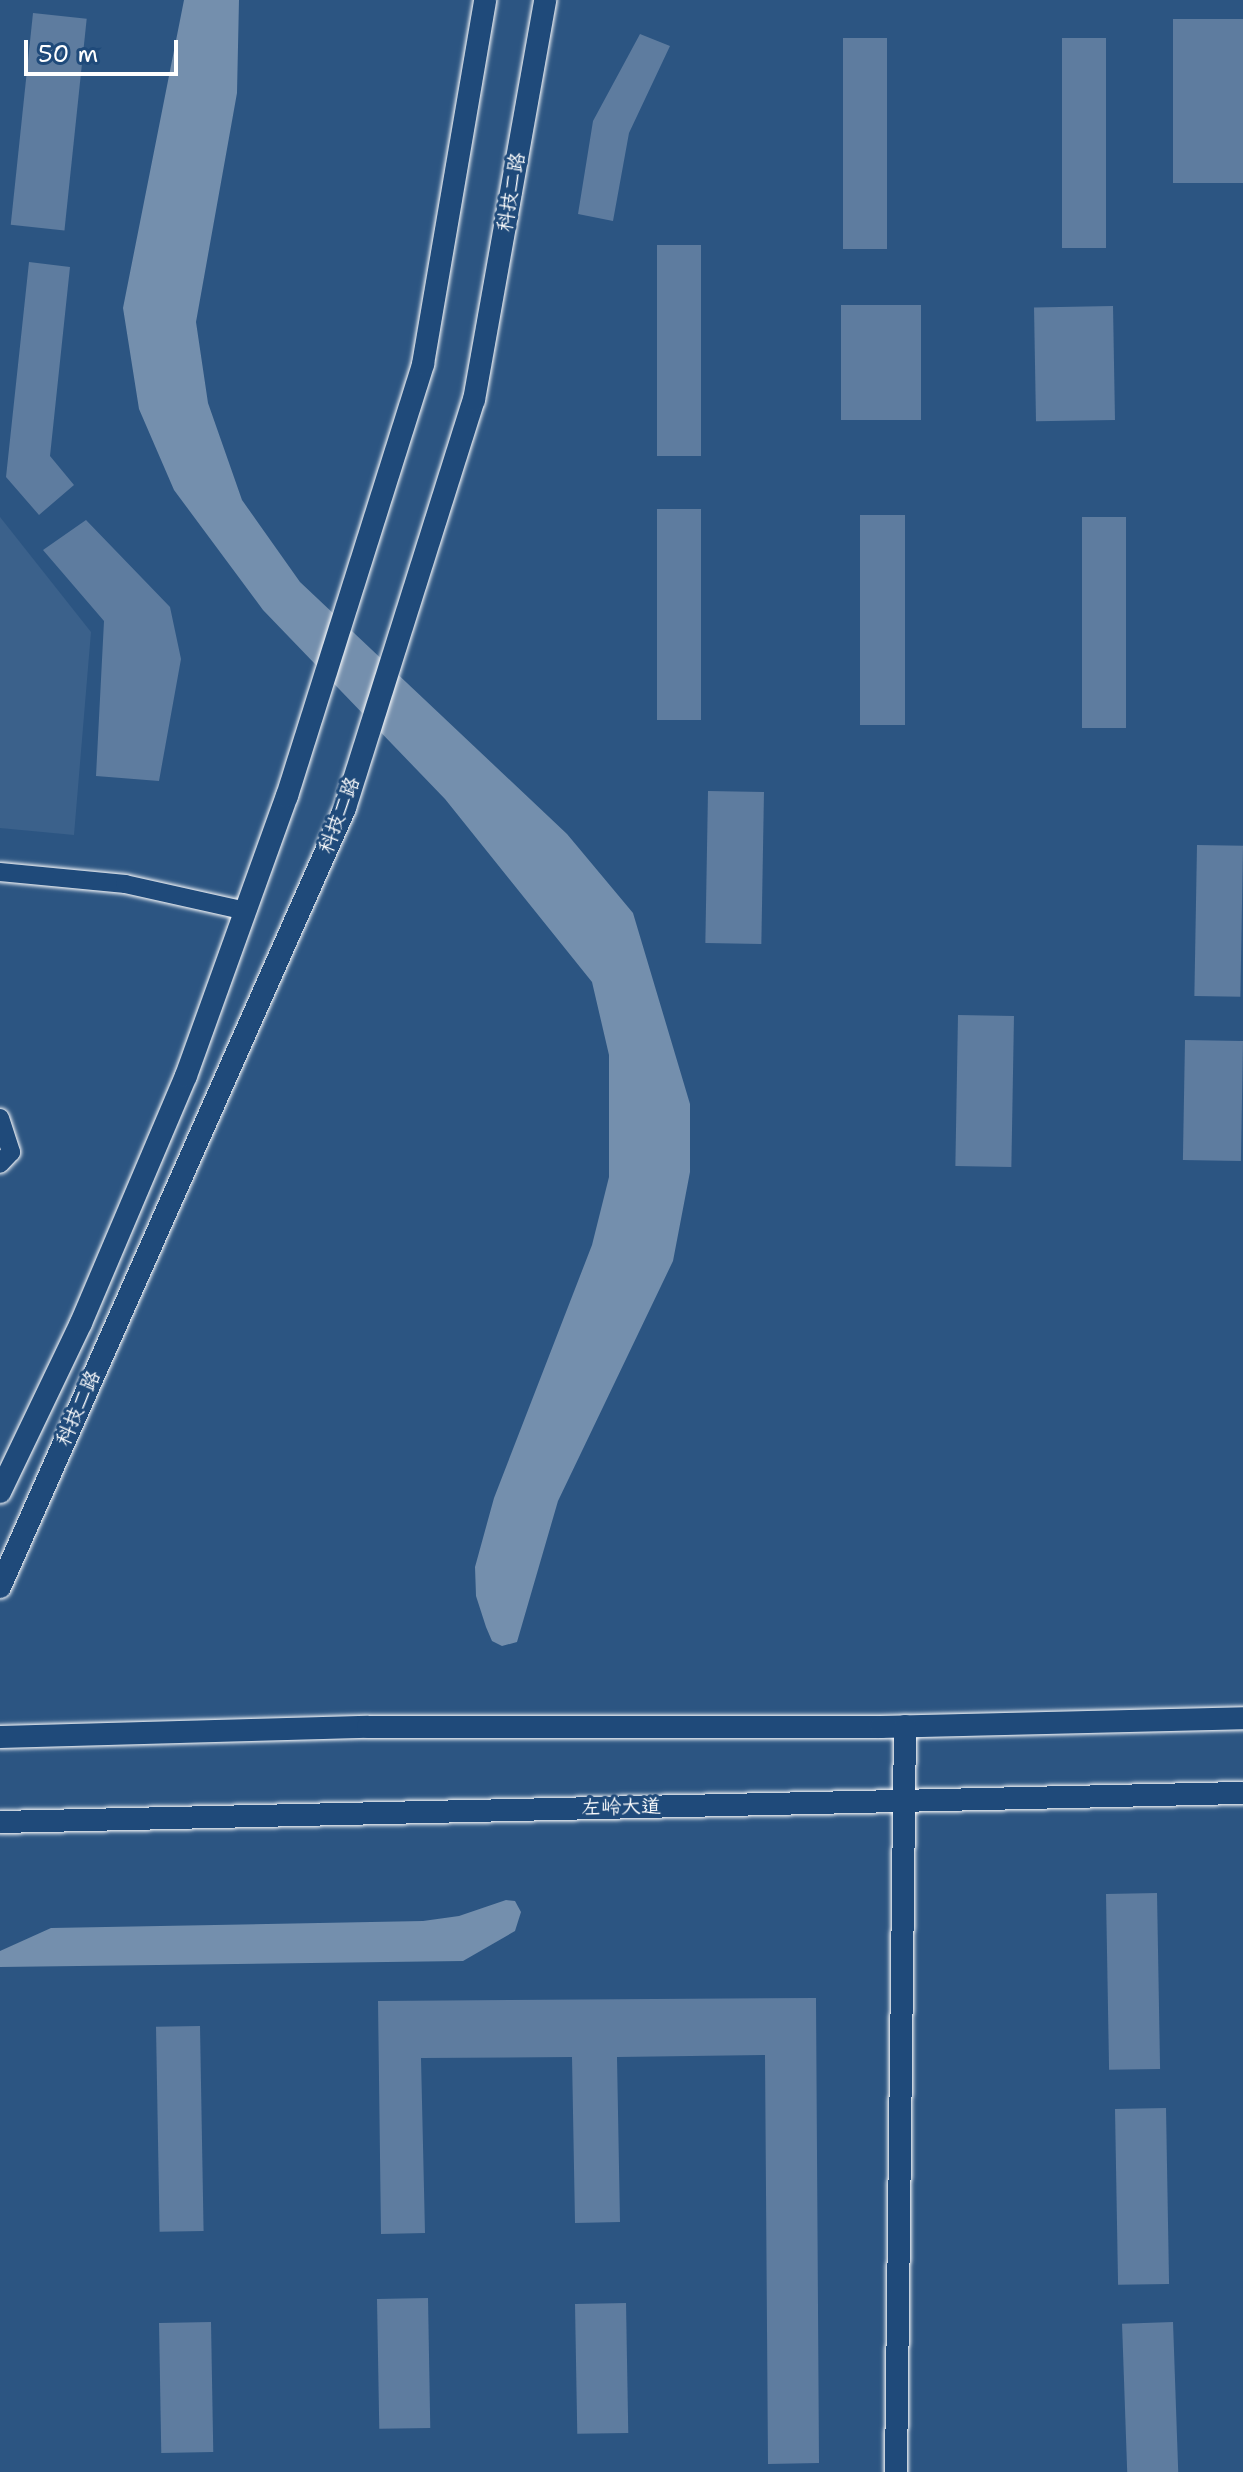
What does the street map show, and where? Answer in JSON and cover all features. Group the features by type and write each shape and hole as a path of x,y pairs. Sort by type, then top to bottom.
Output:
{"street":[{"name":"科技二路","path":"0,1492 81,1323 174,1105 246,911 346,608 423,364 485,0"},
{"name":"科技二路","path":"0,1587 339,822 474,400 545,0"},
{"path":"0,872 125,884 246,911"},
{"path":"0,1118 11,1152 0,1164"},
{"path":"0,1737 368,1727 905,1726 1243,1718"},
{"path":"896,2472 905,1726"},
{"name":"左岭大道","path":"0,1822 1243,1793"}],"shaded area":[{"path":"184,0 239,0 237,93 196,322 208,403 242,500 300,582 567,834 633,913 690,1104 690,1172 673,1261 558,1501 517,1642 502,1646 492,1641 486,1627 476,1596 475,1567 494,1498 592,1245 609,1177 609,1055 592,982 445,799 263,610 174,490 139,409 123,308"},
{"path":"0,517 91,632 74,835 0,828"},
{"path":"506,1900 515,1901 521,1912 515,1931 463,1961 0,1967 0,1951 51,1928 423,1921 459,1916"}],"building":[{"path":"33,13 87,19 64,230 11,225"},
{"path":"1173,19 1243,19 1243,183 1173,183"},
{"path":"640,34 670,46 629,133 613,221 578,214 593,121"},
{"path":"843,38 887,38 887,249 843,249"},
{"path":"1062,38 1106,38 1106,248 1062,248"},
{"path":"657,245 701,245 701,456 657,456"},
{"path":"29,262 70,267 50,456 74,485 39,515 6,477"},
{"path":"841,305 921,305 921,420 841,420"},
{"path":"1113,306 1115,420 1036,421 1034,307"},
{"path":"657,509 701,509 701,720 657,720"},
{"path":"860,515 905,515 905,725 860,725"},
{"path":"1082,517 1126,517 1126,728 1082,728"},
{"path":"86,520 170,607 181,659 159,781 96,776 104,621 43,550"},
{"path":"708,791 764,792 761,944 705,943"},
{"path":"1197,845 1243,846 1240,997 1194,996"},
{"path":"958,1015 1014,1016 1011,1167 955,1166"},
{"path":"1185,1040 1243,1041 1241,1161 1183,1160"},
{"path":"1157,1893 1160,2069 1109,2070 1106,1894"},
{"path":"816,1998 819,2463 768,2464 765,2055 617,2057 620,2222 575,2223 572,2057 421,2058 425,2233 381,2234 378,2001"},
{"path":"200,2026 204,2231 160,2232 156,2027"},
{"path":"1166,2108 1169,2284 1118,2285 1115,2109"},
{"path":"428,2298 430,2428 379,2429 377,2299"},
{"path":"626,2303 628,2433 577,2434 575,2304"},
{"path":"211,2322 213,2452 161,2453 159,2323"},
{"path":"1173,2322 1178,2472 1127,2472 1122,2324"}]}
